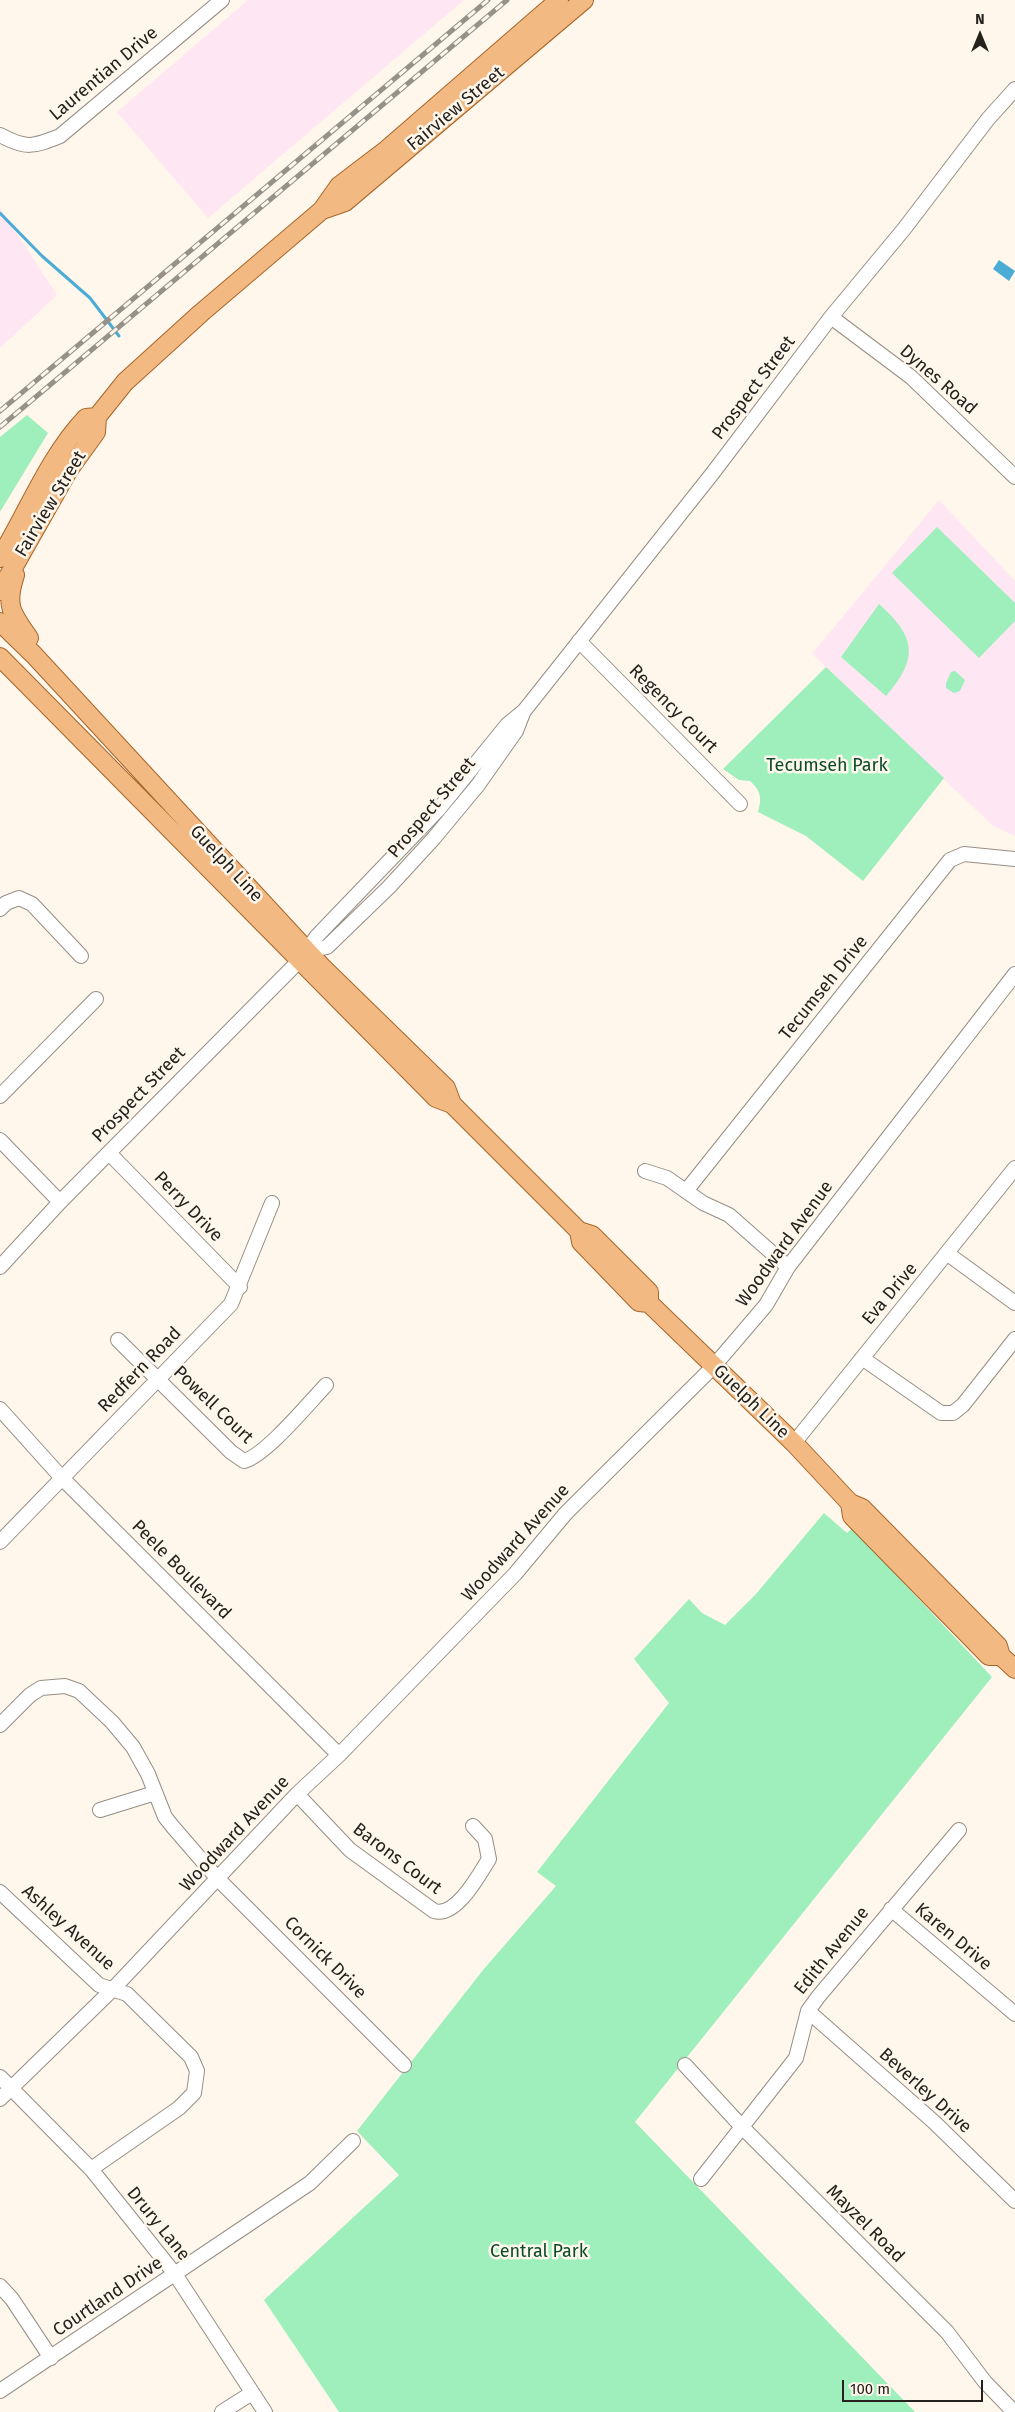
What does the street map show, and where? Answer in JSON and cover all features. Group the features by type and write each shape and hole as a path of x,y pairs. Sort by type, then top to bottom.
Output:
{"main road":[{"name":"Fairview Street","path":"8,561 96,432 97,417 125,382 201,313 322,210 339,186 384,151 559,0"},
{"name":"Fairview Street","path":"322,210 345,202 584,0"},
{"name":"Fairview Street","path":"0,591 8,561 26,512 42,482 86,418 97,417"},
{"path":"0,535 12,519 26,512"},
{"path":"8,561 11,587 10,607 15,619 29,637 34,655"},
{"name":"Guelph Line","path":"0,622 34,655 304,956"},
{"name":"Guelph Line","path":"1,658 304,956 446,1088 452,1104 579,1231 581,1242 639,1302 649,1303 713,1367 794,1443 850,1503 852,1516 989,1656 1001,1656 1015,1670"}],"street":[{"name":"Laurentian Drive","path":"0,135 18,145 38,145 60,136 222,0"},
{"name":"Prospect Street","path":"0,1267 60,1202 304,956 327,947 389,887 434,838 478,785 516,731 524,711 712,474 831,317 904,229 988,119 1015,89"},
{"name":"Dynes Road","path":"831,317 911,377 1015,477"},
{"name":"Regency Court","path":"579,641 740,804"},
{"name":"Tecumseh Drive","path":"686,1191 950,860 964,854 1015,859"},
{"path":"0,909 6,903 18,898 32,904 81,956"},
{"name":"Woodward Avenue","path":"0,2099 112,1990 297,1794 338,1755 515,1574 576,1503 713,1367 766,1305 788,1267 1015,974"},
{"path":"0,1096 96,999"},
{"path":"0,1140 60,1202"},
{"name":"Perry Drive","path":"109,1153 240,1287"},
{"name":"Eva Drive","path":"794,1443 948,1254 1015,1168"},
{"path":"645,1171 667,1178 703,1203 729,1215 788,1267"},
{"name":"Redfern Road","path":"0,1542 231,1304 240,1287 272,1202"},
{"path":"948,1254 1015,1303"},
{"path":"862,1358 941,1413 953,1413 963,1405 1015,1339"},
{"name":"Powell Court","path":"118,1340 231,1452 244,1461 254,1458 266,1447 326,1385"},
{"name":"Peele Boulevard","path":"0,1409 62,1478 338,1755"},
{"name":"Cornick Drive","path":"0,1725 30,1695 41,1688 60,1686 79,1691 112,1722 133,1747 148,1774 165,1817 218,1879 404,2065"},
{"path":"100,1810 155,1793"},
{"name":"Barons Court","path":"297,1794 350,1850 434,1912 441,1914 448,1912 474,1884 488,1859 485,1840 473,1826"},
{"name":"Edith Avenue","path":"701,2179 743,2128 796,2058 808,2012 890,1909 959,1830"},
{"name":"Ashley Avenue","path":"0,1892 99,1985 128,1994 191,2057 197,2071 194,2093 179,2108 91,2169"},
{"name":"Karen Drive","path":"890,1909 1013,2007"},
{"name":"Beverley Drive","path":"808,2012 934,2122 1015,2201"},
{"name":"Mayzel Road","path":"685,2065 743,2128 947,2332 985,2382 1014,2412"},
{"name":"Drury Lane","path":"0,2077 91,2169 175,2274 264,2412"},
{"name":"Courtland Drive","path":"0,2391 310,2182 353,2140"},
{"path":"0,2286 12,2299 51,2358"},
{"path":"222,2412 252,2393"}],"shaded area":[{"path":"248,0 464,0 208,218 117,112"},
{"path":"0,208 57,295 0,348"},
{"path":"939,500 1015,581 1015,836 993,826 812,654"}],"green space":[{"path":"27,415 48,433 0,512 0,437"},
{"path":"937,527 1015,603 1015,621 979,658 892,573"},
{"path":"879,604 900,627 909,648 904,670 886,696 841,657"},
{"name":"Tecumseh Park","path":"826,667 944,778 863,881 806,836 758,812 760,795 754,785 750,781 739,780 723,769"},
{"path":"955,671 965,680 960,691 954,693 946,688 946,683 951,672"},
{"name":"Central Park","path":"824,1513 847,1533 852,1528 992,1677 635,2122 915,2412 339,2412 264,2300 399,2175 357,2131 483,1970 556,1886 537,1872 669,1703 634,1659 689,1599 702,1613 725,1625 756,1594"}],"water":[{"path":"999,260 1015,271 1009,281 993,269"}],"waterway":[{"path":"0,213 42,256 90,298 119,336"}],"railway":[{"path":"0,411 488,0"},
{"path":"0,427 507,0"}]}
